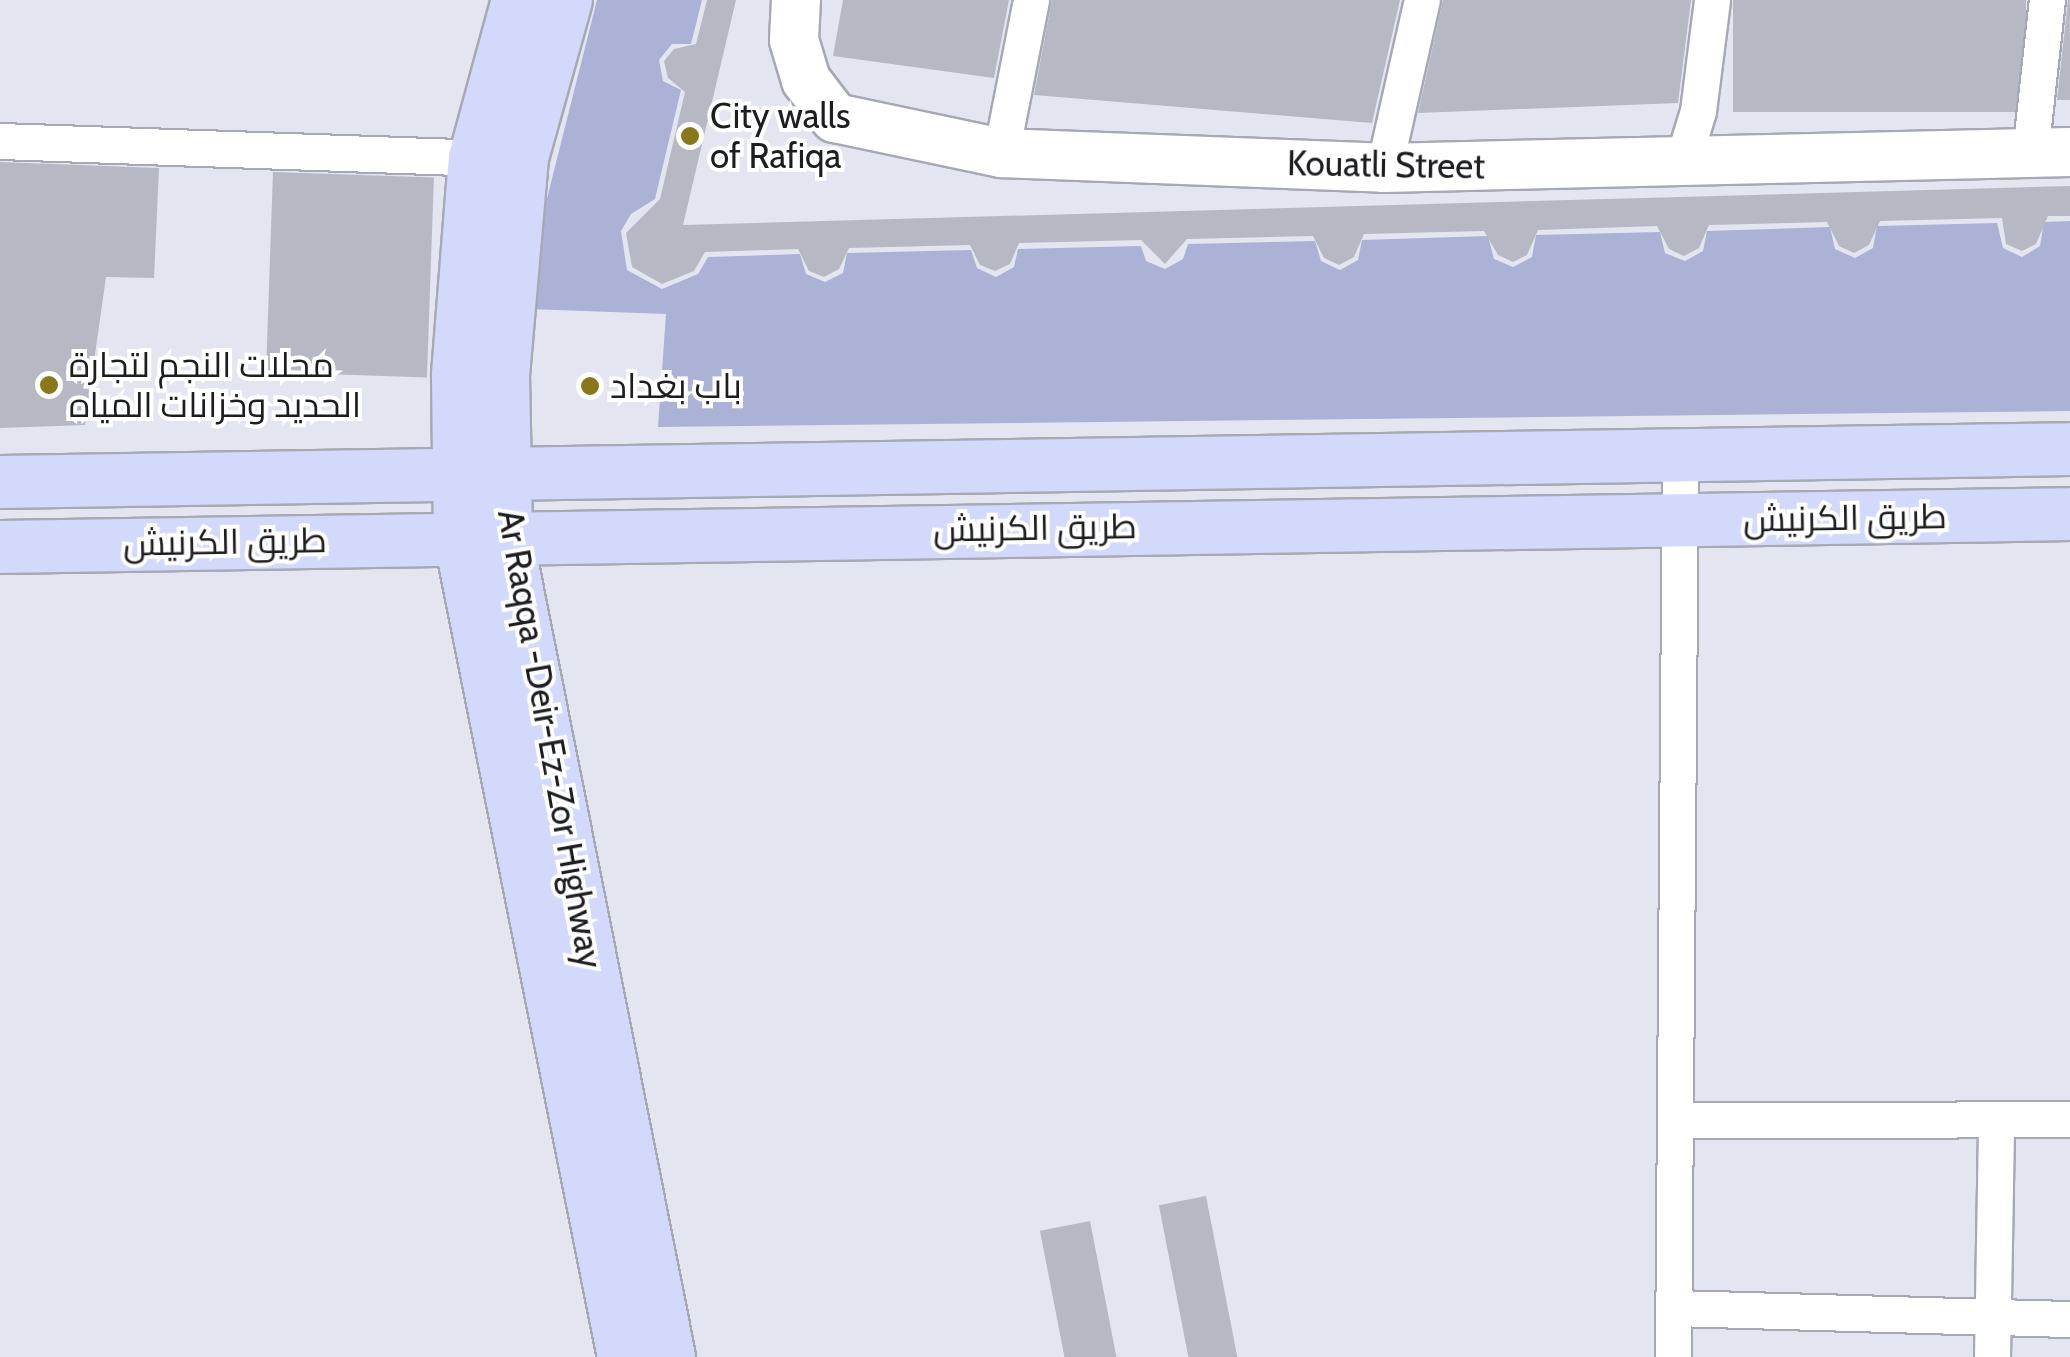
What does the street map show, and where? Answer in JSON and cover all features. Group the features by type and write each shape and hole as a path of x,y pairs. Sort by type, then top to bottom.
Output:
{"main road":[{"name":"Ar Raqqa -Deir-Ez-Zor Highway","path":"483,475 458,376 475,158 518,0"},
{"name":"Ar Raqqa -Deir-Ez-Zor Highway","path":"566,0 522,158 502,375 483,475 483,536 624,1357"},
{"name":"طريق الكرنيش","path":"0,482 2070,450"},
{"name":"طريق الكرنيش","path":"0,547 483,536 2070,514"},
{"name":"Ar Raqqa -Deir-Ez-Zor Highway","path":"483,536 669,1357"}],"street":[{"name":"Kouatli Street","path":"796,0 794,40 806,80 835,118 1000,152 1384,168 2050,152"},
{"path":"1000,152 1031,0"},
{"path":"1384,168 1422,0"},
{"path":"1682,163 1698,111 1712,0"},
{"path":"2047,0 2050,152"},
{"path":"0,142 475,158"},
{"path":"1673,1357 1680,456"},
{"path":"1677,1120 2070,1120"},
{"path":"1992,1357 1996,1120"},
{"path":"1674,1308 2070,1319"}],"shaded area":[{"path":"597,0 702,0 691,44 672,44 659,60 663,81 681,90 655,199 631,214 621,231 627,270 662,289 698,274 708,257 800,254 806,274 825,282 843,273 847,253 971,250 977,268 996,277 1014,267 1018,249 1141,246 1146,261 1165,269 1183,259 1188,244 1315,241 1321,261 1340,270 1358,260 1362,240 1488,236 1494,259 1513,267 1532,257 1536,235 1660,232 1665,253 1685,261 1703,251 1707,231 1830,227 1835,249 1855,258 1873,248 1877,226 1997,223 2003,248 2022,257 2040,246 2044,222 2070,221 2070,411 658,427 666,314 529,309 536,242"}],"building":[{"name":"City walls of Rafiqa","path":"707,0 736,0 683,225 2070,186 2070,216 2048,216 2036,244 2022,251 2006,244 2002,218 1880,221 1869,245 1854,253 1839,246 1827,222 1709,225 1699,248 1684,256 1669,249 1657,226 1538,230 1527,255 1513,262 1498,255 1484,231 1364,234 1354,257 1339,265 1324,258 1313,236 1187,239 1165,264 1141,240 1019,243 1010,264 995,271 980,265 970,245 849,248 839,269 824,277 809,271 798,249 705,252 694,271 662,284 632,267 626,233 660,199 685,92 668,78 664,61 674,49 696,44"},
{"path":"843,0 1009,0 994,78 833,56"},
{"path":"1052,0 1400,0 1372,123 1034,95"},
{"path":"1443,0 1691,0 1678,103 1418,113"},
{"path":"1733,0 2026,0 2026,112 1733,112"},
{"path":"2068,0 2070,100 2057,100"},
{"path":"0,162 159,168 154,278 106,277 85,425 0,428"},
{"path":"273,172 434,178 427,377 266,372"},
{"path":"1206,1196 1237,1357 1188,1357 1159,1205"},
{"path":"1090,1221 1116,1356 1064,1357 1040,1231"}],"place":[{"name":"City walls of Rafiqa","path":"690,136"},
{"name":"محلات النجم لتجارة الحديد وخزانات المياه","path":"49,385"},
{"name":"باب بغداد","path":"590,386"}]}
